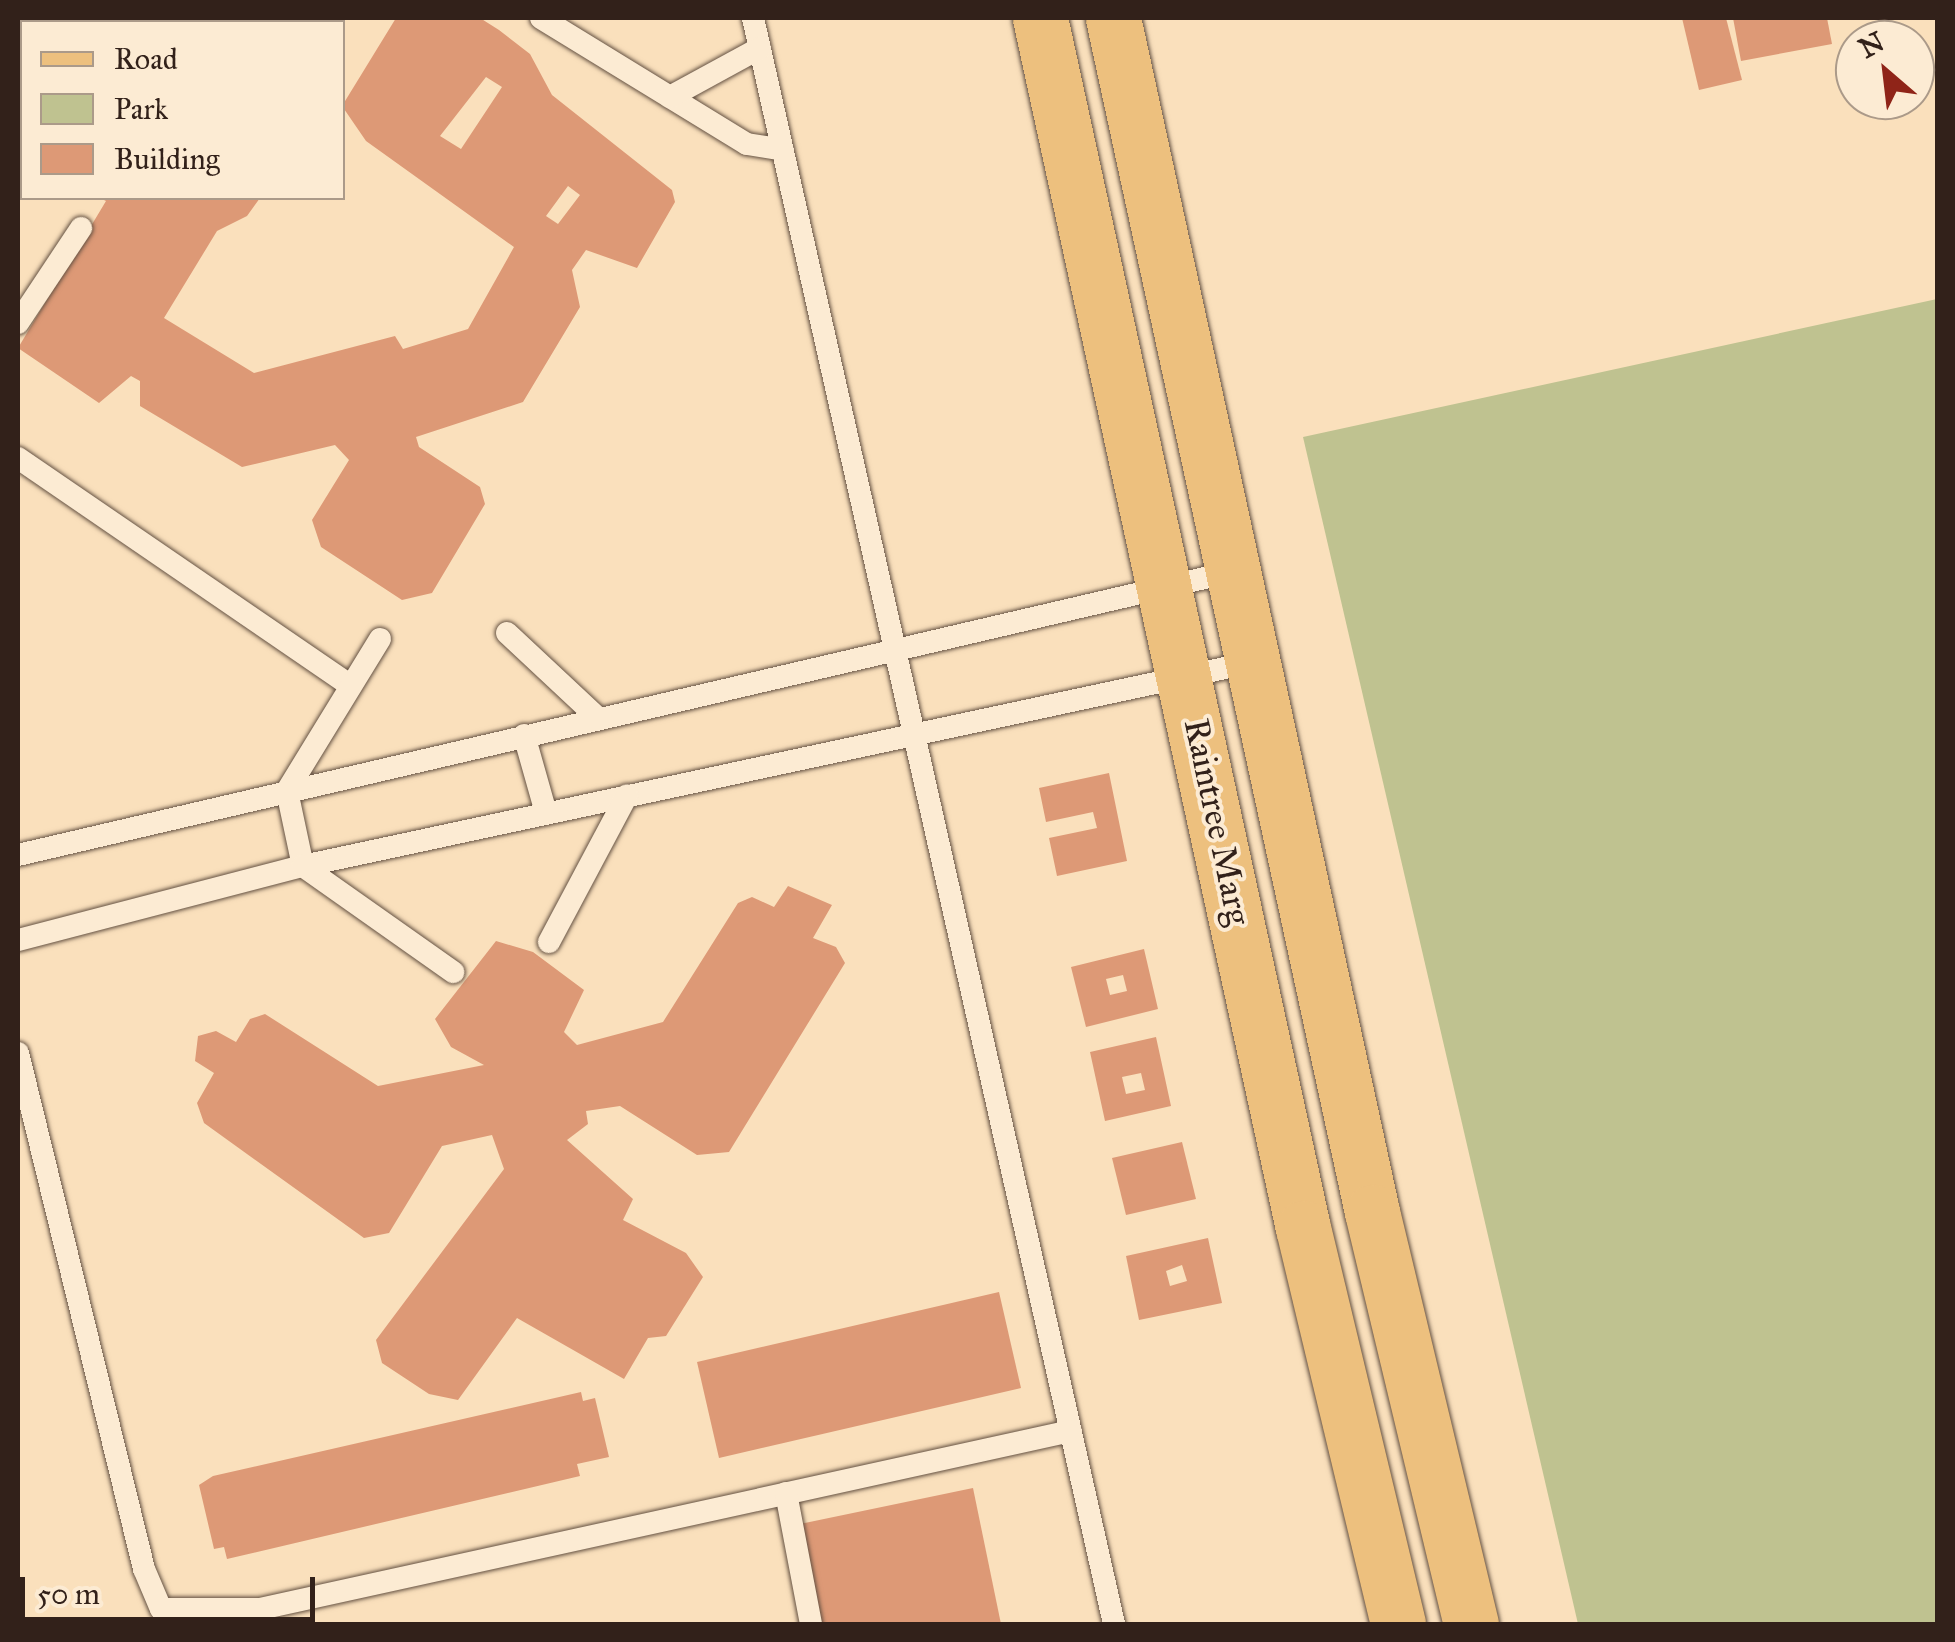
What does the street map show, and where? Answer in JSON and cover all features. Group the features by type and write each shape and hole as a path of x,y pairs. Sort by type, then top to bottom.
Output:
{"main road":[{"name":"Raintree Marg","path":"1040,18 1303,1228 1398,1624"},
{"name":"Raintree Marg","path":"1113,18 1372,1212 1471,1624"}],"lane":[{"path":"541,18 747,144 784,150"},
{"path":"754,18 1114,1624"},
{"path":"670,97 760,48"},
{"path":"18,322 80,228"},
{"path":"18,458 347,683"},
{"path":"18,854 1235,571"},
{"path":"507,632 599,719"},
{"path":"380,639 347,683 287,792 304,866 453,972"},
{"path":"18,940 304,866 627,795 916,739 1255,662"},
{"path":"524,735 546,813"},
{"path":"549,942 627,795"},
{"path":"18,1053 153,1592 161,1609 178,1614 262,1617 786,1493 1071,1431"},
{"path":"786,1493 811,1624"}],"green space":[{"path":"1937,299 1937,1624 1578,1624 1303,437"}],"building":[{"path":"396,18 480,18 530,54 552,95 672,190 675,202 637,268 586,250 572,270 580,307 523,402 416,437 419,447 480,487 485,504 432,593 402,600 321,547 312,520 349,460 335,445 242,467 140,406 140,381 131,376 99,403 18,348 104,200 259,200 247,216 217,231 164,318 254,373 395,336 403,349 468,329 514,247 366,141 345,110 345,101","holes":["486,77 502,87 461,149 440,136","568,186 580,195 558,224 546,216"]},
{"path":"1682,18 1726,18 1742,80 1699,90"},
{"path":"1733,18 1827,18 1832,44 1741,61"},
{"path":"1109,773 1127,861 1057,876 1049,838 1097,828 1093,812 1046,822 1039,788"},
{"path":"788,886 832,905 813,938 836,947 845,963 729,1152 697,1155 620,1106 586,1111 588,1124 567,1140 633,1199 623,1220 686,1253 703,1277 666,1336 648,1338 624,1379 517,1318 458,1400 429,1394 382,1363 376,1340 504,1169 492,1135 442,1146 389,1233 364,1238 204,1123 197,1103 214,1073 195,1061 198,1036 216,1031 236,1042 250,1019 265,1014 378,1086 484,1065 451,1047 435,1019 496,941 533,952 584,990 564,1032 577,1045 663,1022 738,903 752,897 774,907"},
{"path":"1144,949 1158,1009 1086,1027 1071,967","holes":["1123,975 1127,991 1110,995 1106,979"]},
{"path":"1156,1037 1171,1106 1105,1121 1090,1052","holes":["1141,1073 1145,1090 1126,1094 1122,1077"]},
{"path":"1182,1142 1196,1199 1126,1215 1112,1158"},
{"path":"1208,1238 1222,1303 1139,1320 1126,1256","holes":["1182,1265 1187,1281 1170,1286 1166,1271"]},
{"path":"999,1292 1021,1388 719,1458 697,1362"},
{"path":"581,1392 583,1401 595,1398 609,1457 577,1464 580,1476 227,1559 224,1547 214,1549 199,1485 213,1476"},
{"path":"973,1488 1001,1624 821,1624 800,1524"}]}
